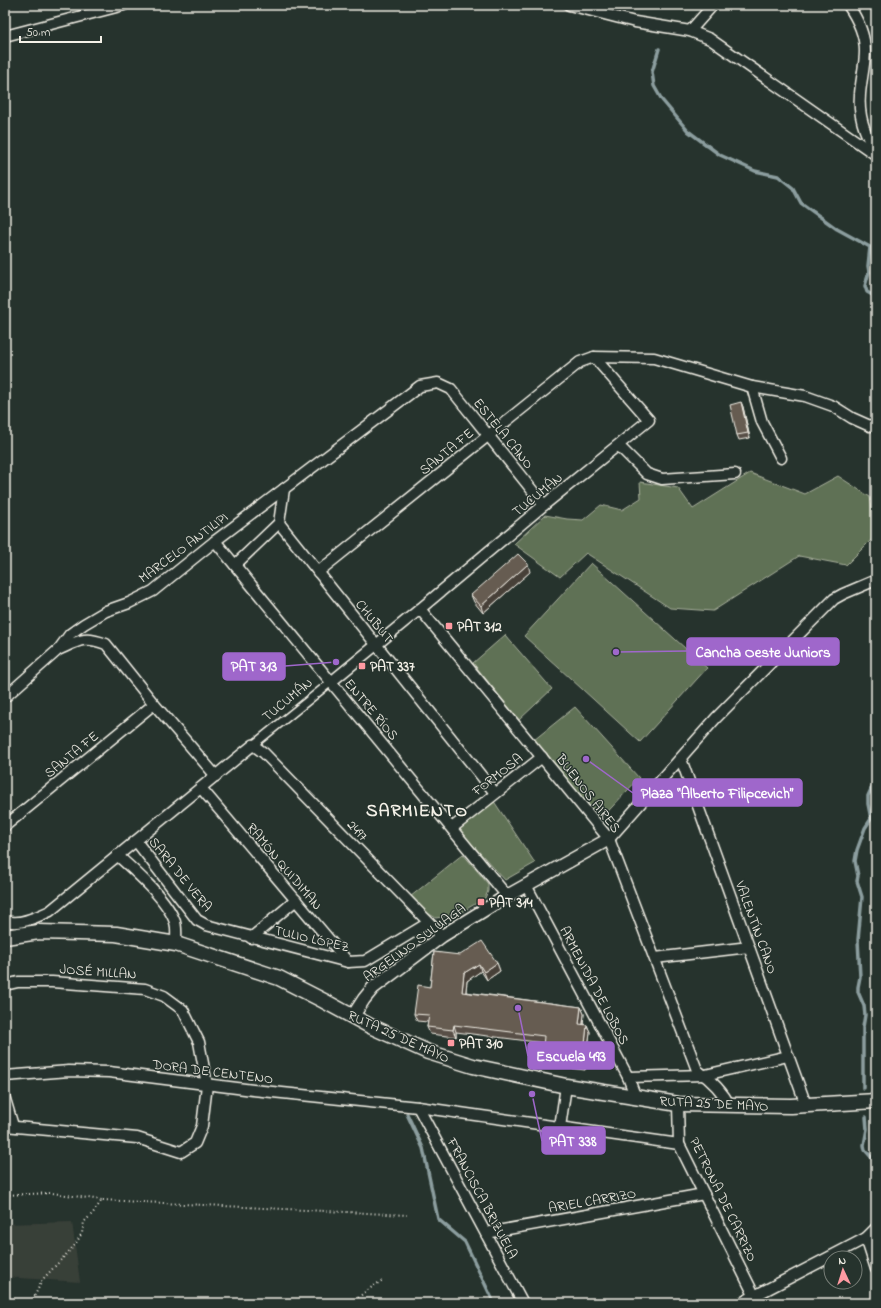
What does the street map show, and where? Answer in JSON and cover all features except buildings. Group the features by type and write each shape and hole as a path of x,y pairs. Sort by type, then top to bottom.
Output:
{"main road":[{"name":"RUTA 25 DE MAYO","path":"5,937 39,932 116,934 176,944 279,978 370,1026 428,1052 473,1066 566,1086 678,1104 730,1106 806,1105 876,1101"}],"street":[{"path":"5,36 124,5"},
{"path":"569,5 635,22 690,31 710,39 876,154"},
{"path":"690,31 713,5"},
{"path":"848,5 855,16 861,32 865,51 860,95 861,113 864,128 876,154"},
{"path":"594,356 654,358 752,387 805,396 833,406 852,418 870,426 876,424"},
{"name":"TUCUMÁN","path":"7,921 30,920 50,911 649,420 594,356"},
{"name":"SANTA FE","path":"318,572 580,362 594,356"},
{"name":"ESTELA CANO","path":"438,383 451,390 544,505"},
{"name":"MARCELO ANTILIPI","path":"5,697 59,649 70,634 106,610 129,602 153,590 215,541 420,386 438,383"},
{"path":"752,387 762,422 781,458"},
{"path":"619,446 647,474 662,479 735,474"},
{"path":"234,565 279,523 284,489"},
{"name":"CHUBUT","path":"279,523 495,793"},
{"name":"ENTRE RÍOS","path":"215,541 507,896"},
{"name":"ARGELINO SULUAGA","path":"353,1016 372,988 442,936 507,896 609,839 716,718 834,600 843,594 876,580"},
{"name":"BUENOS AIRES","path":"420,609 609,839 697,1070 705,1075 726,1098 730,1106"},
{"path":"59,649 81,639 95,640 106,644 154,704 216,776"},
{"name":"SANTA FE","path":"5,826 154,704"},
{"name":"2497","path":"253,745 264,753 442,936"},
{"name":"FORMOSA","path":"452,828 542,757"},
{"name":"VALENTÍN CANO","path":"681,759 806,1105"},
{"name":"RAMÓN QUIDIMAN","path":"201,788 348,962"},
{"name":"SARA DE VERA","path":"136,841 197,920 206,925"},
{"path":"117,855 144,878 167,907 176,929 176,944"},
{"name":"ARMENIDA DE LOBOS","path":"526,885 628,1077 636,1098"},
{"name":"TULIO LÓPEZ","path":"251,938 296,900"},
{"name":"TULIO LÓPEZ","path":"206,925 251,938 348,962 365,961 428,923"},
{"path":"655,958 749,947"},
{"name":"JOSÉ MILLAN","path":"5,985 18,982 52,982 144,989 164,996 183,1010 199,1042 207,1085"},
{"path":"628,1077 705,1075 788,1056"},
{"name":"DORA DE CENTENO","path":"5,1076 69,1071 109,1072 207,1085 418,1107 679,1144"},
{"path":"5,1099 9,1126 137,1138 181,1152 195,1143 202,1126 207,1085"},
{"path":"560,1127 566,1086"},
{"name":"PETRONA DE CARRIZO","path":"678,1104 679,1144 757,1300"},
{"name":"FRANCISCA BRIZUELA","path":"418,1107 524,1303"},
{"name":"ARIEL CARRIZO","path":"486,1233 704,1194"},
{"path":"741,1303 757,1300 866,1238 876,1228"},
{"path":"866,1238 876,1269"}],"path":[{"path":"5,1195 52,1194 102,1200 407,1215"},
{"path":"31,1303 43,1280 75,1246 82,1233 84,1222 93,1213 102,1200"},
{"path":"352,1303 366,1291 383,1280"}],"shaded area":[{"path":"72,1222 80,1282 5,1277 5,1224"}],"green space":[{"path":"750,473 805,494 838,476 870,497 876,535 846,565 799,556 713,611 670,608 586,553 560,577 514,544 545,515 583,520 601,505 622,510 641,498 640,482 678,488 693,509"},
{"path":"591,563 707,668 640,742 524,636"},
{"path":"505,635 552,689 519,720 473,663"},
{"path":"575,707 639,778 599,821 534,740"},
{"path":"493,800 535,863 505,880 457,828"},
{"path":"463,854 488,884 488,891 485,898 458,914 436,918 417,907 410,897"}],"waterway":[{"path":"659,49 652,72 654,86 662,100 688,131 720,155 755,171 778,176 793,188 801,203 837,229 870,247 868,266 869,272 865,286 867,292 876,297"},
{"path":"876,744 874,755 876,773"},
{"path":"863,1088 863,1027 865,1015 864,1006 858,992 860,977 858,940 862,897 857,881 858,876 855,861 857,850 865,828 871,819 868,796 876,778"},
{"path":"407,1114 423,1148 438,1219 465,1242 494,1303"},
{"path":"866,1117 867,1129 864,1145 865,1150 873,1159 876,1168"}],"place":[{"name":"PAT 312","path":"449,626"},
{"name":"Cancha Oeste Juniors","path":"616,652"},
{"name":"PAT 313","path":"336,662"},
{"name":"PAT 337","path":"362,666"},
{"name":"Plaza “Alberto Filipcevich”","path":"586,759"},
{"name":"PAT 314","path":"481,902"},
{"name":"Escuela 493","path":"518,1008"},
{"name":"PAT 310","path":"451,1043"},
{"name":"PAT 338","path":"532,1094"}],"district":[{"name":"SARMIENTO","path":"417,810"}]}
